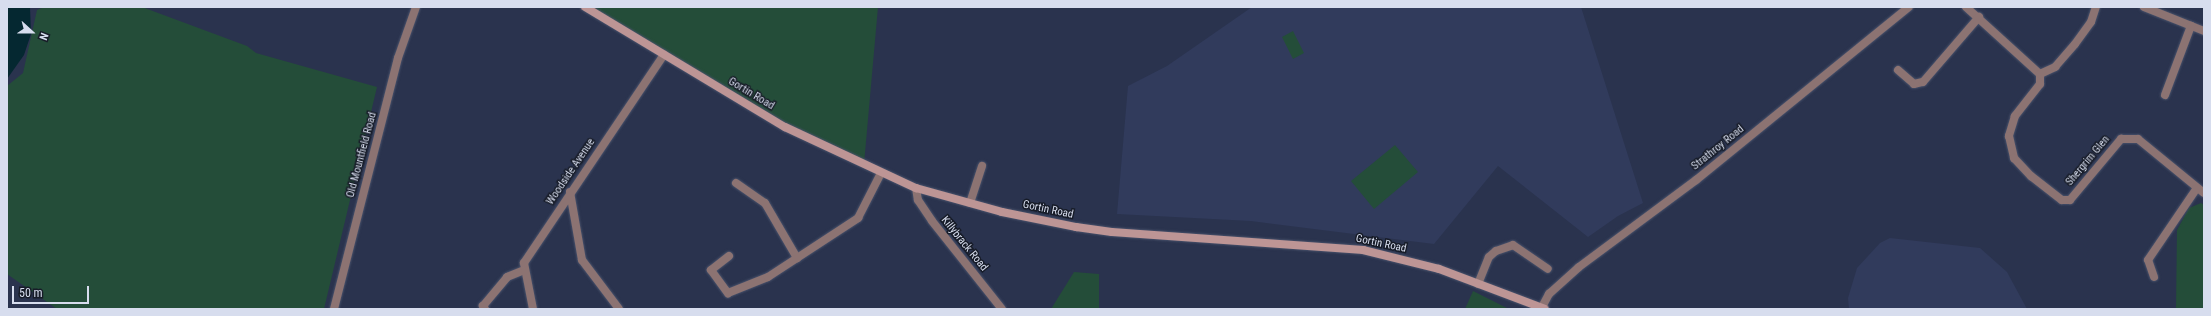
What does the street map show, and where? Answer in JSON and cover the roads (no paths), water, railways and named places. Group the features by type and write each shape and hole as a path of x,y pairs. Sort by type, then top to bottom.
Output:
{"main road":[{"name":"Gortin Road","path":"585,7 785,127 916,188 1002,212 1112,232 1363,250 1439,269 1544,308"}],"street":[{"name":"Old Mountfield Road","path":"334,309 398,58 416,7"},
{"name":"Strathroy Road","path":"1544,308 1549,294 1579,268 1696,180 1908,7"},
{"path":"1966,7 1979,17 2040,74 2055,67 2075,44 2091,22 2096,7"},
{"path":"2144,7 2204,31"},
{"path":"1898,70 1914,84 1923,82 1979,17"},
{"path":"2165,95 2191,26"},
{"name":"Woodside Avenue","path":"524,270 524,263 570,192 664,55"},
{"name":"Shergrim Glen","path":"2040,74 2040,84 2010,124 2011,147 2021,168 2062,200 2070,200 2121,139 2138,139 2204,193"},
{"path":"970,203 982,166"},
{"path":"729,256 711,270 728,293 768,277 858,218 881,173"},
{"path":"736,183 765,203 797,258"},
{"name":"Killybrack Road","path":"916,188 918,200 932,221 1002,309"},
{"path":"2154,277 2148,260 2197,188"},
{"path":"570,192 582,260 619,309"},
{"path":"1478,284 1490,257 1496,251 1513,245 1548,269"},
{"path":"485,309 483,306 507,277 524,270 533,309"}]}
